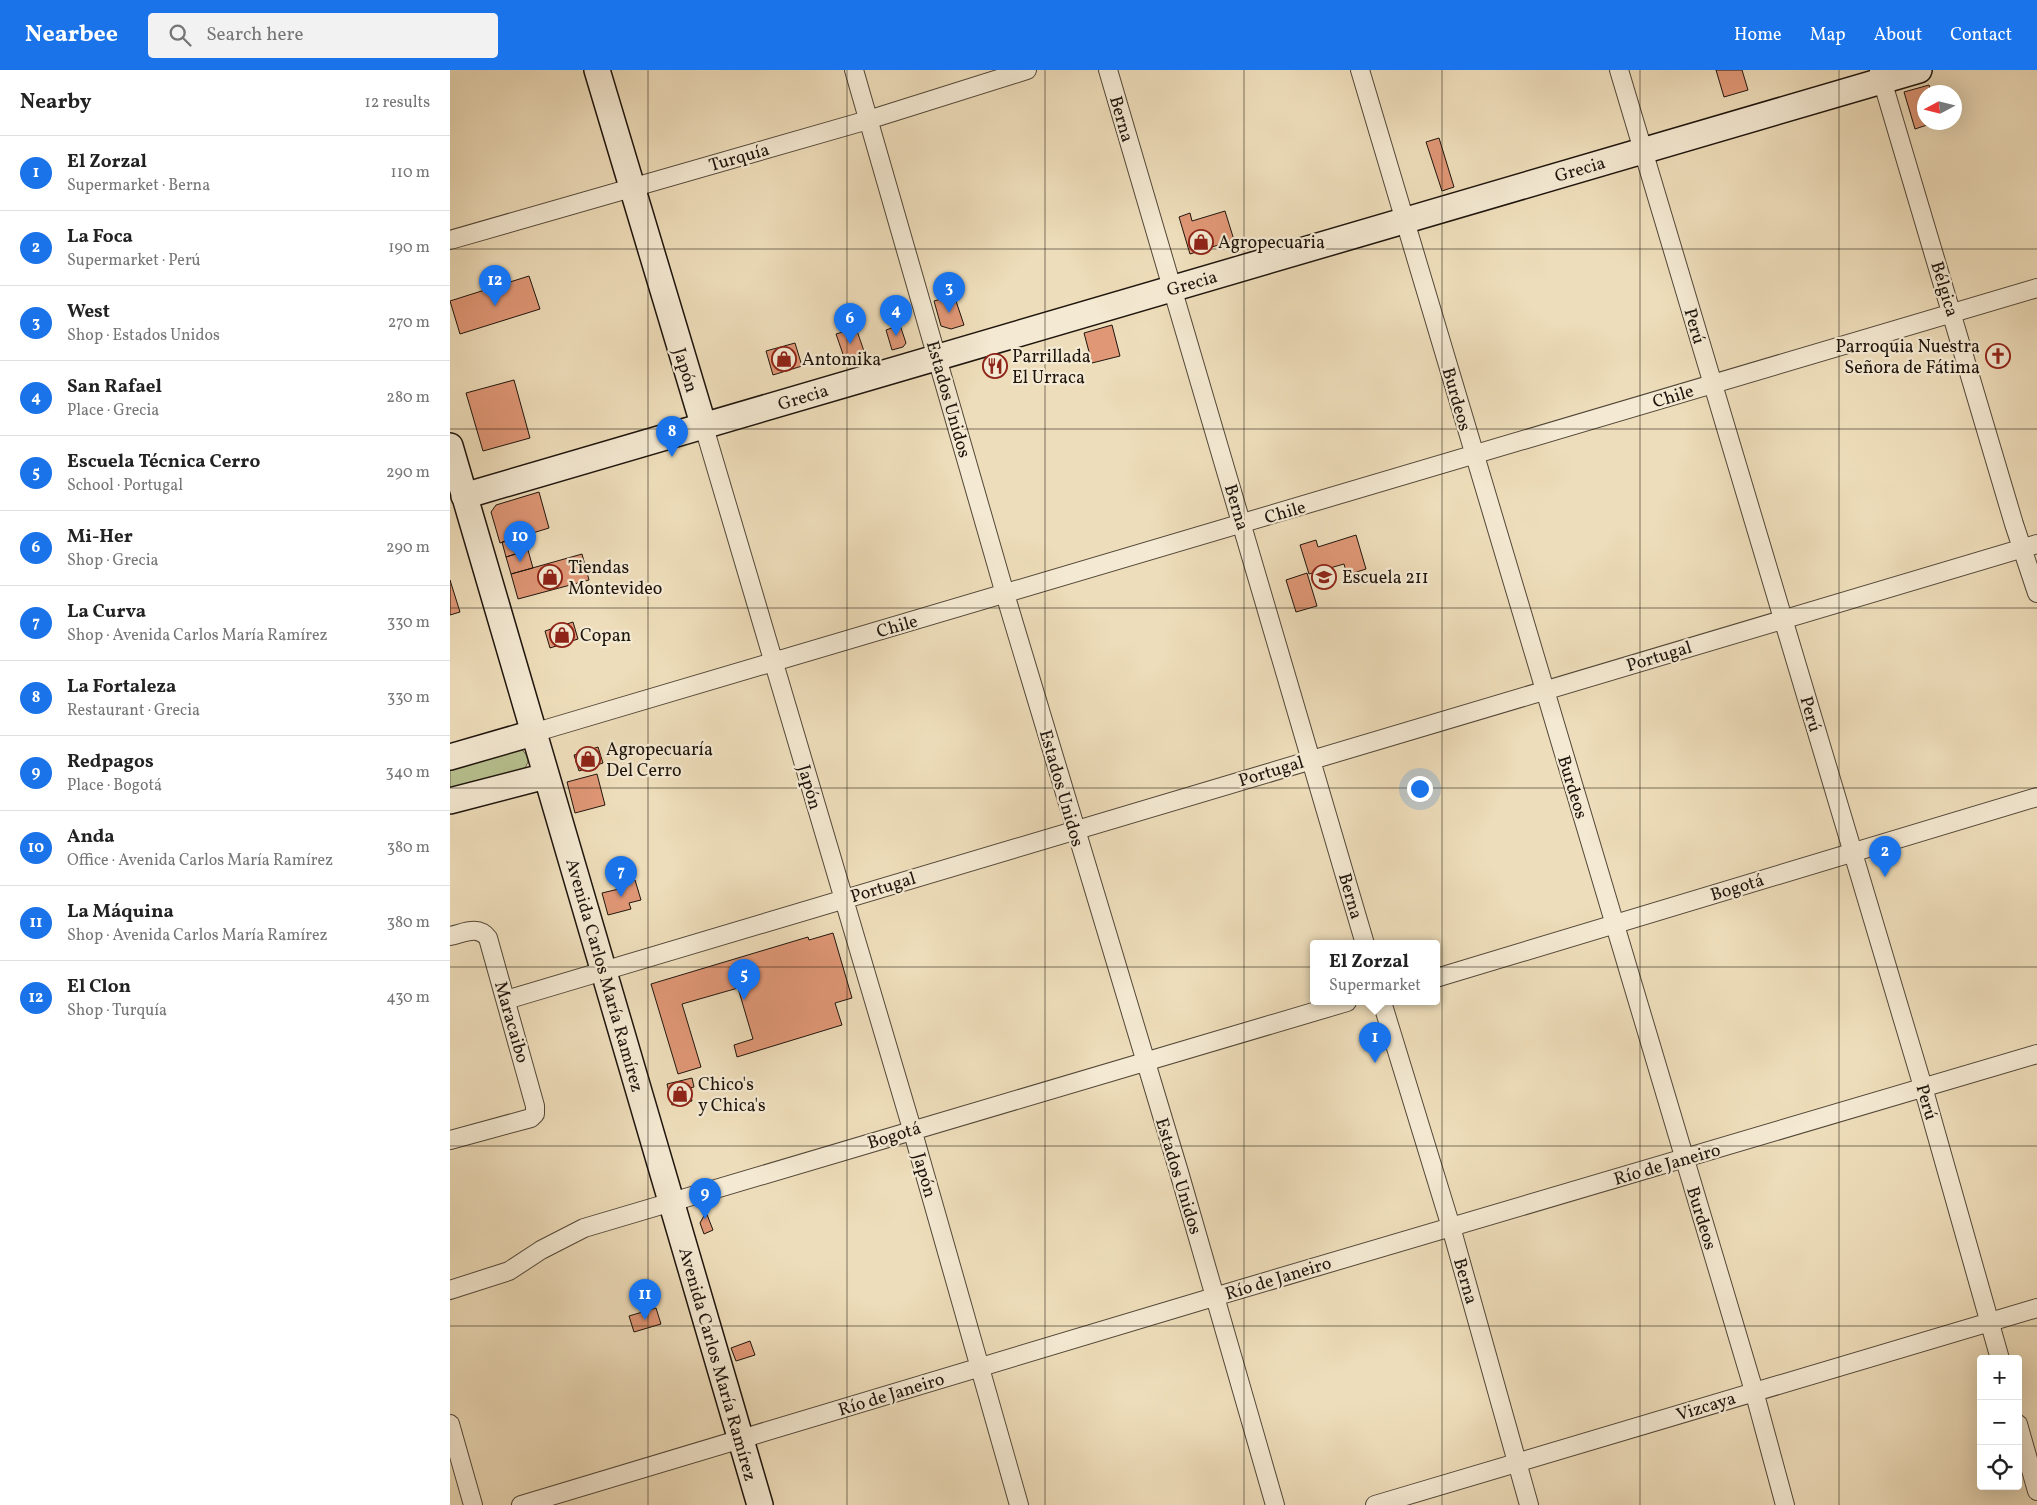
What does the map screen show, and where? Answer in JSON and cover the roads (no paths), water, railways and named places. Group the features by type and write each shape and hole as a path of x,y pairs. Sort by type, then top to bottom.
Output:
{"street":[{"name":"Japón","path":"597,70 774,662 842,899 912,1129 1020,1505"},
{"name":"Estados Unidos","path":"854,70 1074,830 1179,1172 1275,1505"},
{"name":"Turquía","path":"450,240 868,120 1028,70"},
{"name":"Berna","path":"1108,70 1364,940"},
{"name":"Burdeos","path":"1360,70 1754,1391 1785,1505"},
{"name":"Perú","path":"1619,70 1923,1087 1999,1355"},
{"name":"Grecia","path":"464,496 1405,221 1643,150 1880,75 1919,70"},
{"name":"Bélgica","path":"1880,75 2014,524 2030,546 2037,593"},
{"name":"Chile","path":"533,733 2037,288"},
{"name":"Avenida Carlos María Ramírez","path":"450,446 760,1505"},
{"name":"Portugal","path":"506,1000 2030,546"},
{"path":"450,757 533,733"},
{"path":"450,801 546,776"},
{"name":"Bogotá","path":"1440,977 2037,797"},
{"name":"Maracaibo","path":"450,936 477,929 484,932 488,938 536,1114 531,1118 450,1140"},
{"name":"Bogotá","path":"450,1290 509,1271 541,1250 584,1228 1144,1060 1336,1005"},
{"name":"Berna","path":"1383,1005 1451,1227 1529,1505"},
{"name":"Río de Janeiro","path":"521,1505 1214,1297 2037,1054"},
{"name":"Vizcaya","path":"1375,1505 2037,1308"},
{"path":"450,1424 473,1505"},
{"path":"2022,1438 2037,1491"}],"place":[{"name":"Agropecuaria","path":"1201,242"},
{"name":"El Clon","path":"495,306"},
{"name":"West","path":"949,313"},
{"name":"San Rafael","path":"896,336"},
{"name":"Mi-Her","path":"850,344"},
{"name":"Parroquia Nuestra Señora de Fátima","path":"1998,356"},
{"name":"Antomika","path":"784,359"},
{"name":"Parrillada El Urraca","path":"995,366"},
{"name":"La Fortaleza","path":"672,457"},
{"name":"Anda","path":"520,562"},
{"name":"Tiendas Montevideo","path":"550,577"},
{"name":"Escuela 211","path":"1324,577"},
{"name":"Copan","path":"562,635"},
{"name":"Agropecuaría Del Cerro","path":"588,759"},
{"name":"La Foca","path":"1885,877"},
{"name":"La Curva","path":"621,897"},
{"name":"Escuela Técnica Cerro","path":"744,1000"},
{"name":"El Zorzal","path":"1375,1063"},
{"name":"Chico's y Chica's","path":"680,1094"},
{"name":"Redpagos","path":"705,1219"},
{"name":"La Máquina","path":"645,1320"}]}
